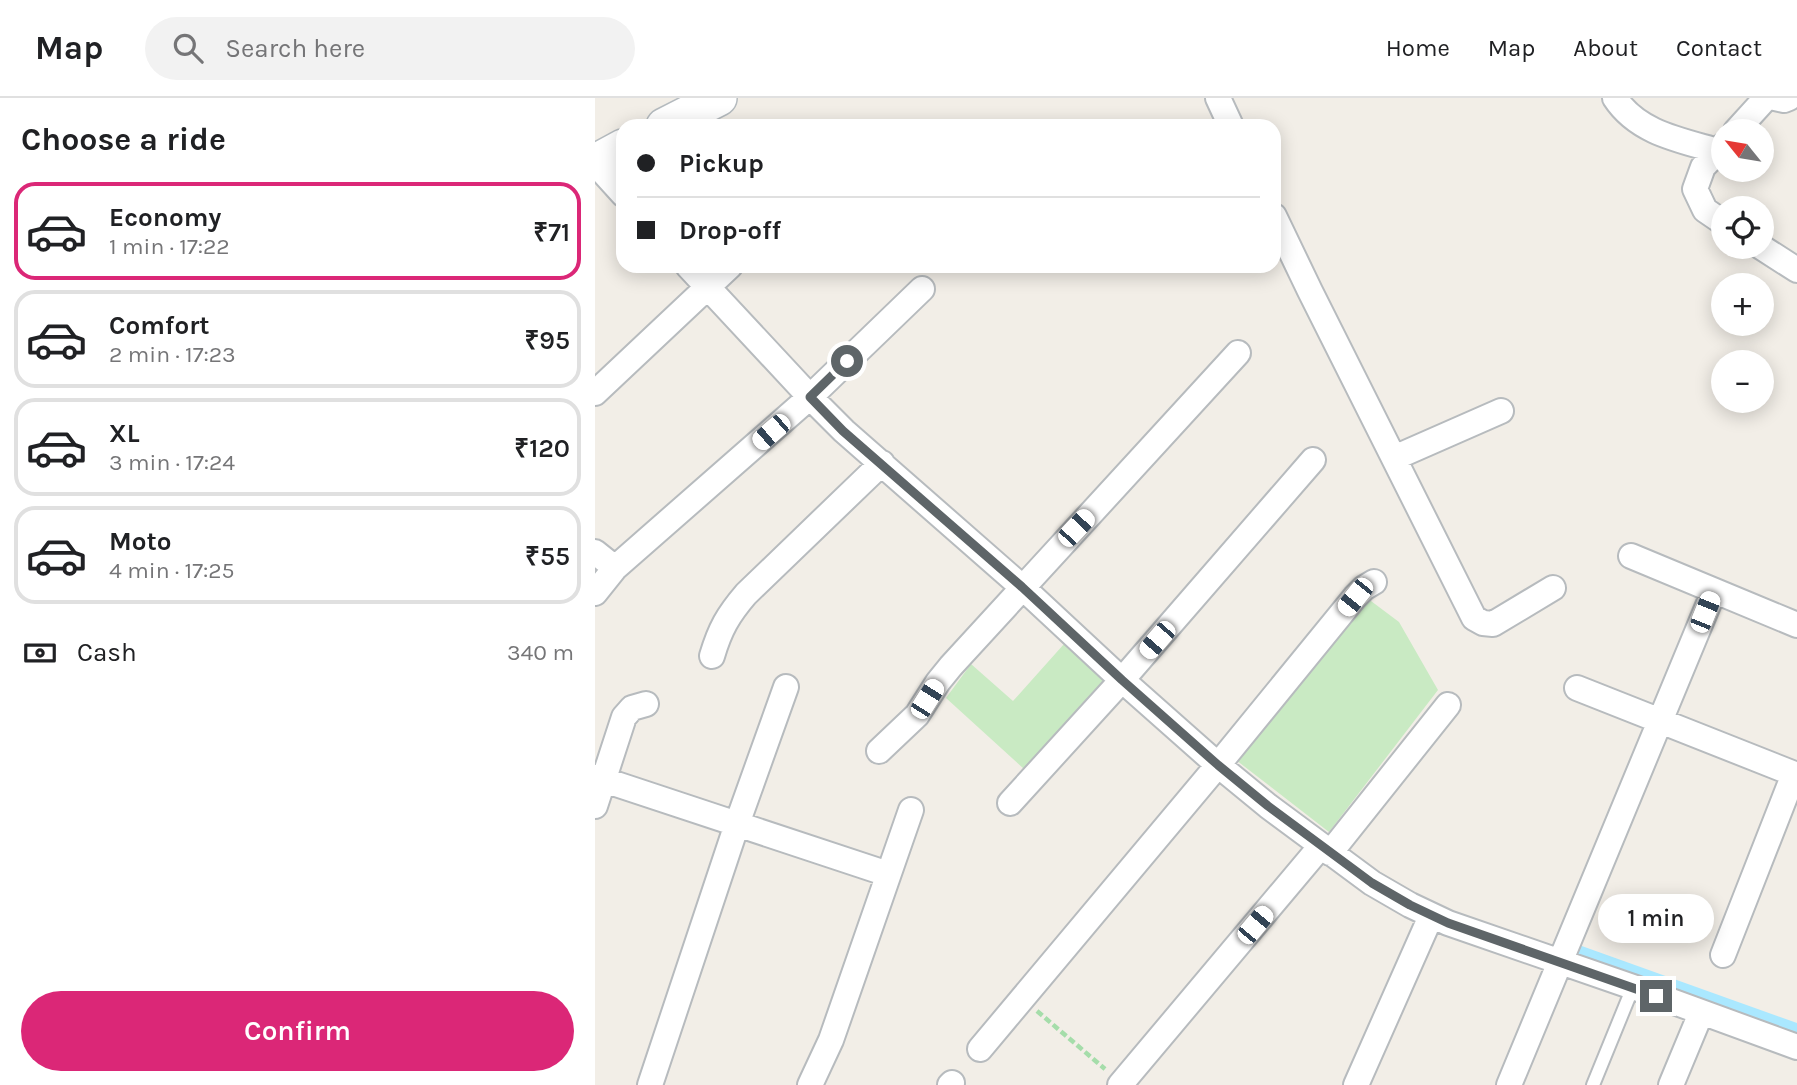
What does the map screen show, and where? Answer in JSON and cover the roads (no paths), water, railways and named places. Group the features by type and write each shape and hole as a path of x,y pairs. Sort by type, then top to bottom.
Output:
{"main road":[{"path":"678,119 719,98"},
{"path":"595,162 616,151"}],"street":[{"path":"1218,98 1228,119"},
{"path":"1615,98 1623,110 1655,132 1711,146"},
{"path":"1747,119 1766,98"},
{"path":"1775,98 1789,98"},
{"path":"1711,159 1703,167 1695,189 1705,210 1711,214"},
{"path":"595,162 616,186"},
{"path":"1281,230 1474,618 1493,624 1553,588"},
{"path":"1774,255 1797,270"},
{"path":"694,273 843,431 1022,587 1218,765 1268,806 1372,883 1448,923 1797,1047"},
{"path":"595,394 723,273"},
{"path":"595,593 615,568 810,397 922,289"},
{"path":"879,751 917,715 951,666 1238,353"},
{"path":"1394,458 1501,411"},
{"path":"1010,803 1122,680 1313,460"},
{"path":"712,656 718,635 730,611 882,463"},
{"path":"595,552 615,568"},
{"path":"1631,556 1797,625"},
{"path":"980,1049 1355,597 1374,582"},
{"path":"1509,1085 1714,591"},
{"path":"650,1085 786,687"},
{"path":"1577,688 1796,774 1723,955"},
{"path":"595,806 599,779 625,718 632,708 646,704"},
{"path":"1122,1084 1448,705"},
{"path":"599,779 888,874"},
{"path":"810,1085 831,1040 911,810"},
{"path":"1356,1085 1431,916"},
{"path":"1671,1085 1701,1013"}],"lane":[{"path":"1593,1085 1633,987"}],"water":[{"path":"1579,945 1797,1023 1797,1036 1575,957"}]}
